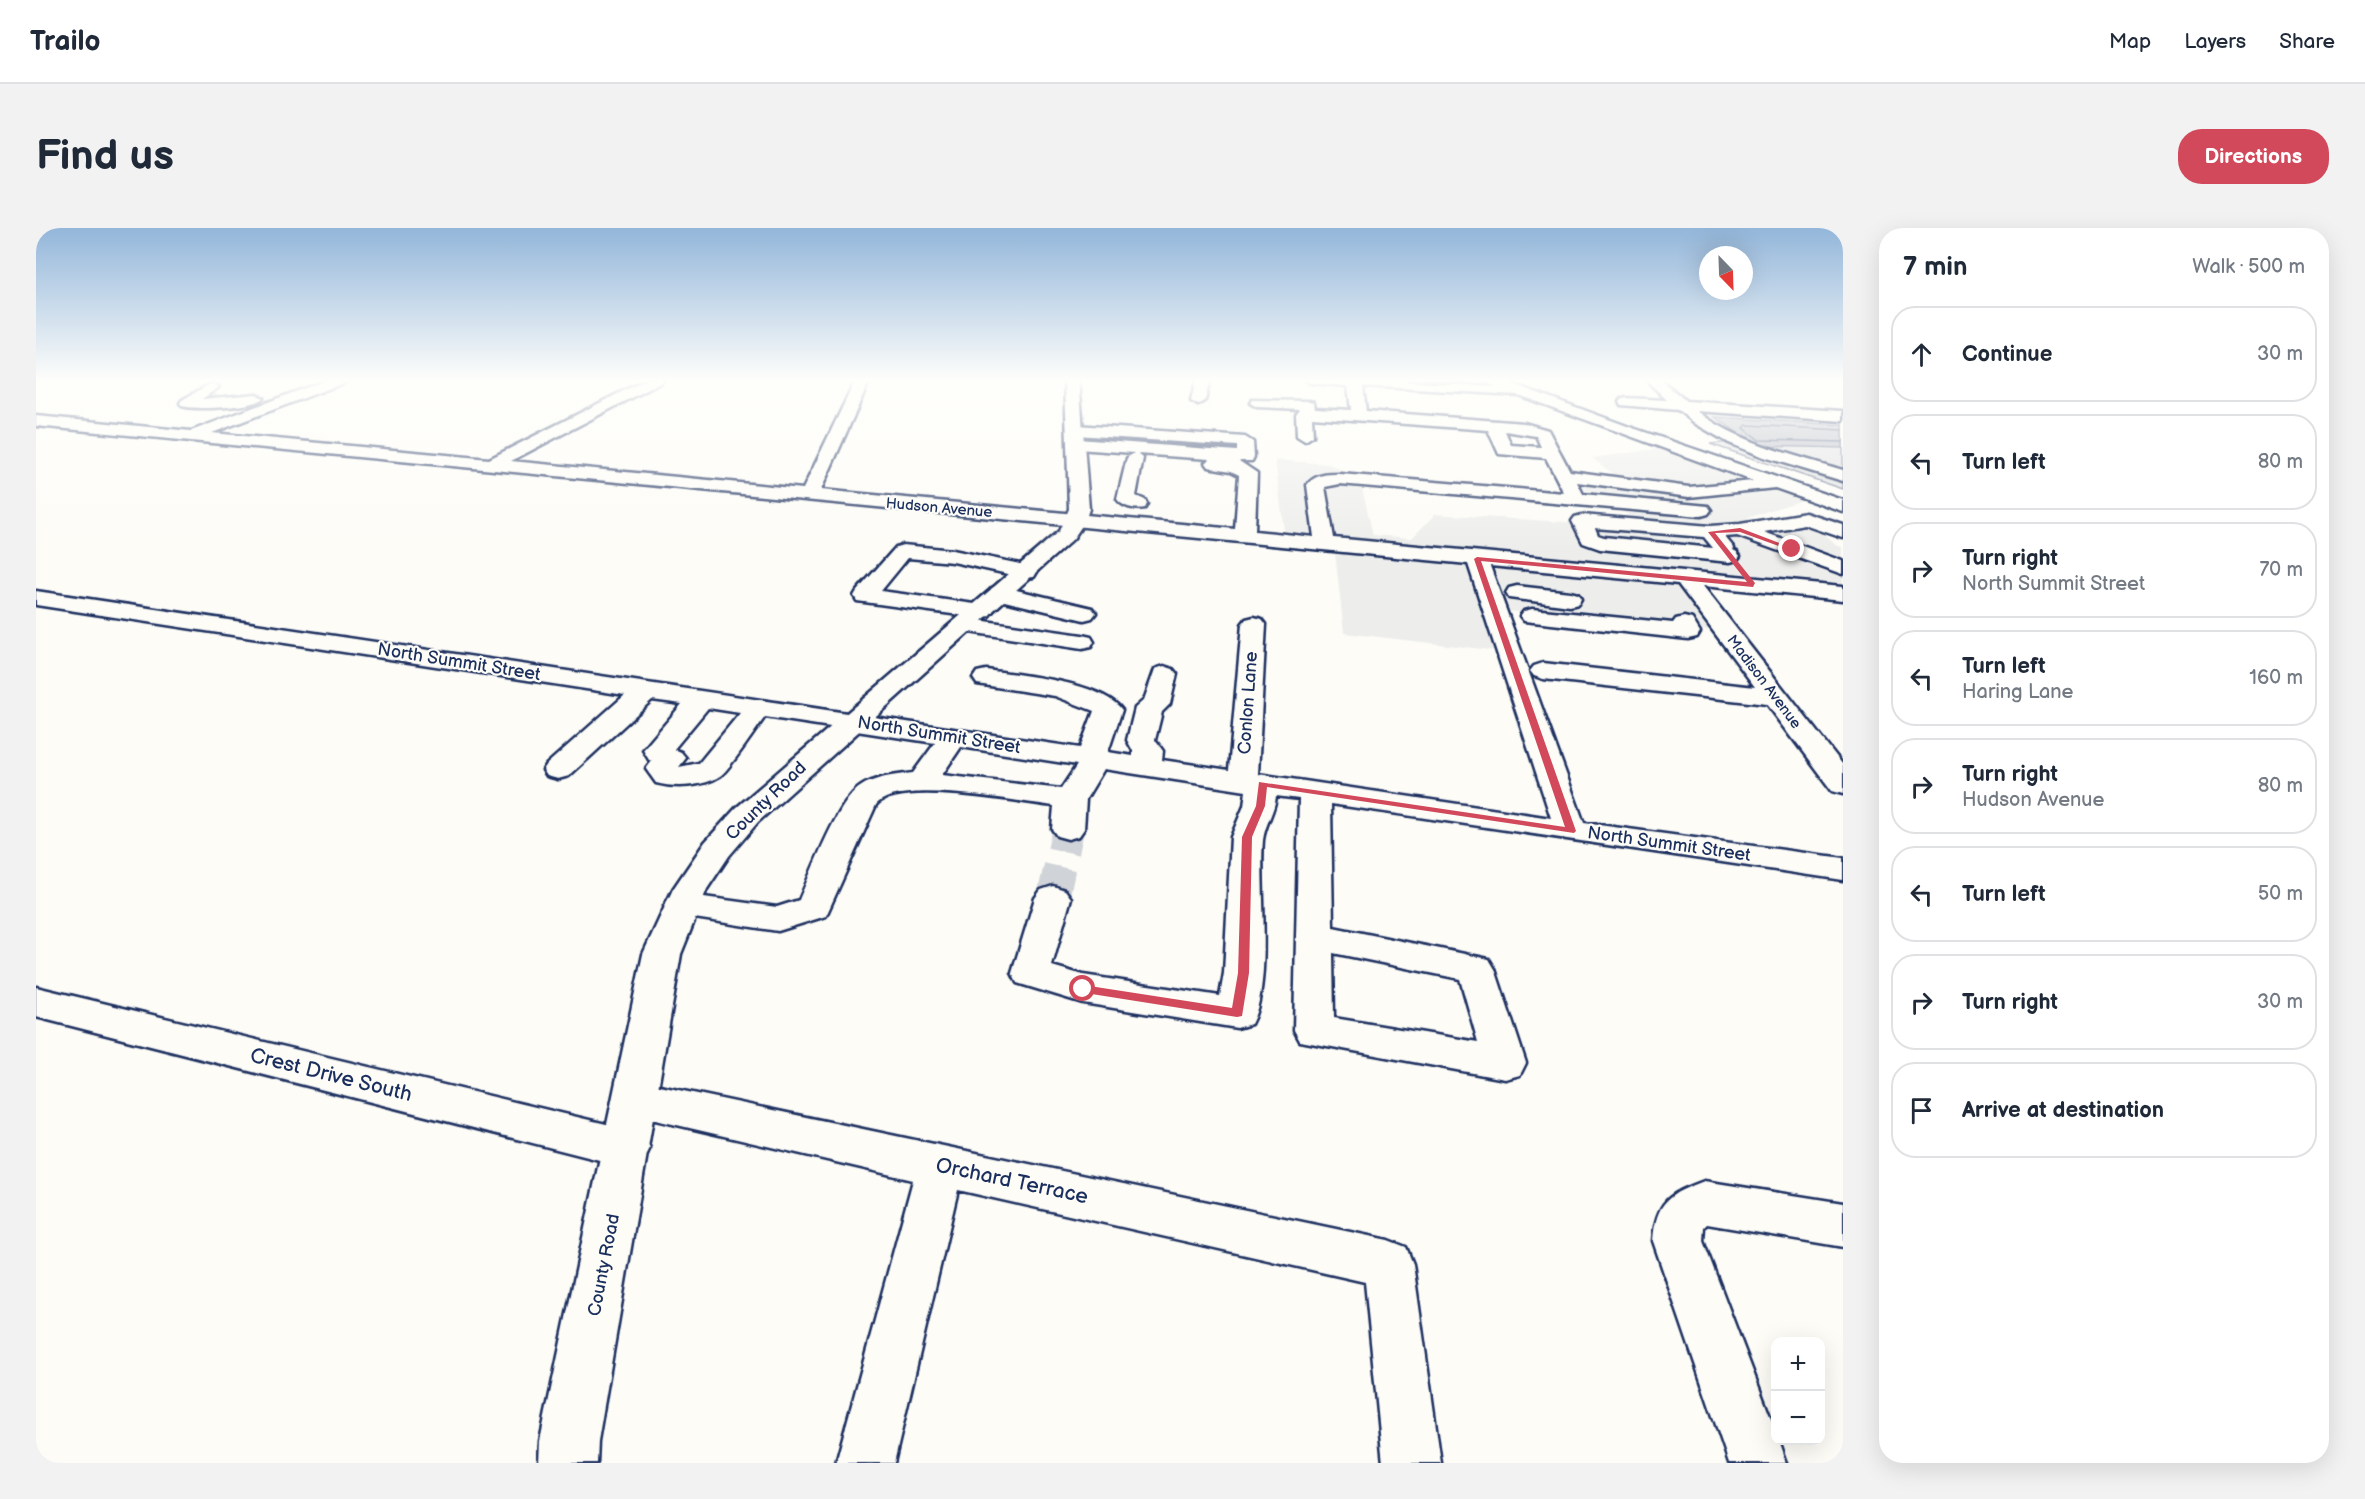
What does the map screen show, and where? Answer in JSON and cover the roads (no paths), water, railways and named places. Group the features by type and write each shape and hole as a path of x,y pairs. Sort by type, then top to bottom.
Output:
{"street":[{"name":"Hudson Avenue","path":"197,437 1843,593"},
{"path":"490,465 545,437"},
{"path":"809,496 836,437"},
{"path":"1076,521 1079,509 1077,437"},
{"path":"1500,437 1506,450 1559,465 1689,492 1771,481"},
{"path":"1544,437 1577,500"},
{"path":"1647,437 1843,506"},
{"path":"1730,437 1843,476"},
{"path":"1245,442 1246,457 1077,443 1245,442"},
{"path":"1077,443 1139,468 1230,465 1247,470 1245,537"},
{"path":"1815,467 1843,465"},
{"path":"1138,504 1126,499 1139,468"},
{"path":"1325,544 1316,485 1324,480 1340,479 1701,510"},
{"path":"1649,506 1665,528"},
{"path":"1730,556 1600,543 1590,540 1582,521 1710,532 1740,530 1806,519 1843,532"},
{"name":"County Road","path":"568,1463 570,1441 662,954 690,889 717,849 747,814 1026,572 1061,540 1076,521"},
{"path":"1740,530 1843,568"},
{"path":"1710,532 1753,585"},
{"path":"1026,572 952,556 903,551 865,596 982,610 1046,605 1084,613"},
{"path":"1477,559 1571,831"},
{"name":"Madison Avenue","path":"1686,579 1776,697 1830,752 1843,785"},
{"path":"1787,588 1812,613"},
{"path":"1517,593 1674,610 1689,632 1532,616"},
{"name":"North Summit Street","path":"36,598 1094,758 1147,759 1252,782 1315,792 1843,869"},
{"path":"1022,632 1046,605"},
{"path":"982,610 1022,632 1082,642"},
{"name":"Conlon Lane","path":"1053,898 1031,973 1083,989 1237,1013 1243,973 1247,837 1260,806 1252,782 1254,624"},
{"path":"1684,624 1724,628"},
{"path":"1543,671 1776,697"},
{"path":"1147,759 1156,747 1161,709 1156,704 1164,674"},
{"path":"986,678 1060,689 1105,706 1108,710 1094,758 1070,799 1068,829"},
{"path":"558,770 647,690"},
{"path":"701,699 658,750 659,754 670,758 661,769 667,777 695,775 710,769 759,708"},
{"path":"922,782 954,737"},
{"path":"682,906 778,919 813,908 856,815 868,795 902,782 922,782 1070,799"},
{"path":"1314,936 1476,969 1505,1063 1314,1030 1314,936 1315,792"},
{"name":"Crest Drive South","path":"36,1002 627,1148"},
{"name":"Orchard Terrace","path":"636,1099 1388,1264 1412,1463"},
{"path":"865,1463 940,1166"},
{"path":"1758,1463 1678,1241 1679,1220 1691,1207 1704,1202 1843,1225"}],"water":[{"path":"1743,437 1843,437 1843,448 1757,446"}],"tunnel":[{"path":"1053,898 1068,829"}]}
